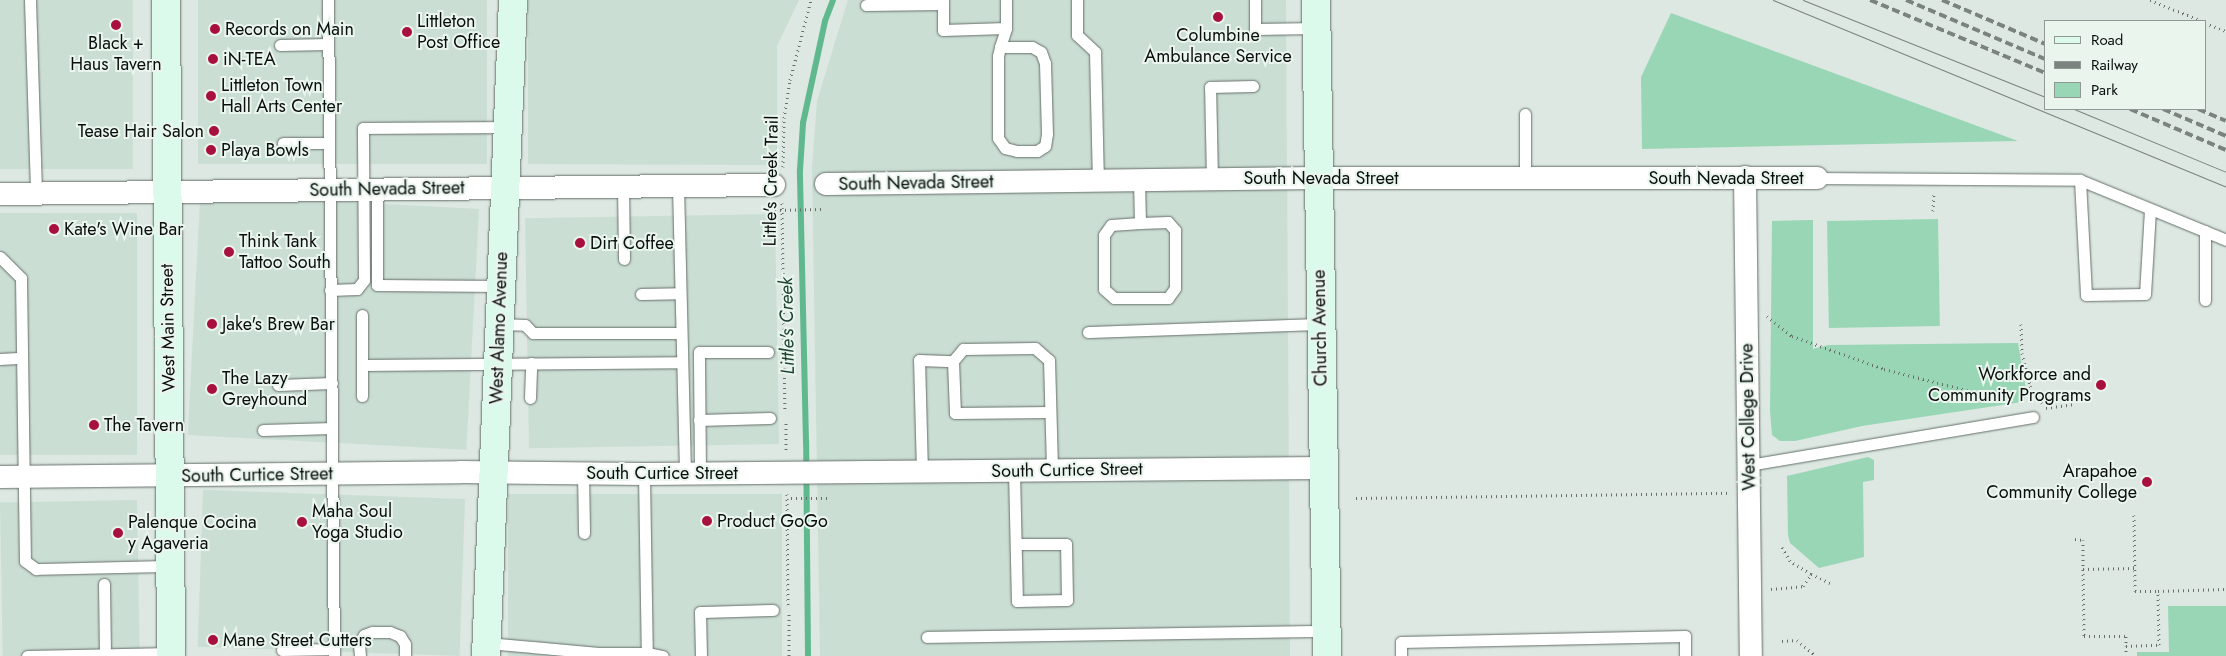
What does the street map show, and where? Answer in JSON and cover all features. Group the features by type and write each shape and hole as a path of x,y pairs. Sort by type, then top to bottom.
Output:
{"main road":[{"name":"West Main Street","path":"166,0 171,654"},
{"name":"West Alamo Avenue","path":"487,649 513,0"},
{"name":"Church Avenue","path":"1316,0 1317,178 1327,643"}],"street":[{"name":"South Nevada Street","path":"826,184 1317,178 1817,178"},
{"name":"West College Drive","path":"1745,178 1752,656"},
{"name":"South Nevada Street","path":"0,194 780,184"},
{"name":"South Curtice Street","path":"0,476 494,472 644,474 822,473 1323,468"}],"lane":[{"path":"30,0 36,193"},
{"path":"282,650 334,652 328,0"},
{"path":"1000,47 1032,47 1041,52 1045,64 1047,134 1045,146 1037,151 1017,151 1005,148 998,138 998,56 1000,47 1006,28 1006,0"},
{"path":"1077,0 1077,35 1096,52 1098,180"},
{"path":"1255,0 1255,29 1316,28"},
{"path":"866,5 943,2 943,30 1006,28"},
{"path":"280,45 328,44"},
{"path":"1212,179 1210,87 1252,86"},
{"path":"1525,114 1525,178"},
{"path":"501,286 377,285 370,189 363,128 507,128"},
{"path":"283,143 329,143"},
{"path":"1817,178 2080,180 2226,240"},
{"path":"1139,180 1140,223"},
{"path":"2080,180 2086,295 2145,294 2150,209"},
{"path":"623,186 624,260"},
{"path":"678,186 682,362 692,473"},
{"path":"330,290 357,289 364,280 370,189"},
{"path":"1168,222 1175,230 1175,288 1168,298 1114,298 1104,289 1104,235 1111,225 1140,223 1168,222"},
{"path":"2205,231 2205,300"},
{"path":"0,257 21,278 25,561 36,568 170,566"},
{"path":"641,294 680,293"},
{"path":"362,315 362,396"},
{"path":"500,324 526,325 533,333 681,333"},
{"path":"1088,332 1320,324"},
{"path":"1050,412 955,413 954,361 963,349 1035,348 1049,360 1052,470"},
{"path":"692,473 699,420 699,352 768,352"},
{"path":"0,359 22,358"},
{"path":"922,472 919,360 954,361"},
{"path":"362,365 682,362"},
{"path":"530,398 531,363"},
{"path":"278,385 332,383"},
{"path":"1749,465 2033,417"},
{"path":"699,420 770,418"},
{"path":"263,430 332,428"},
{"path":"1014,471 1016,601 1067,600 1066,544 1016,544"},
{"path":"583,473 584,533"},
{"path":"644,474 647,654"},
{"path":"104,584 105,655"},
{"path":"701,656 700,612 773,610"},
{"path":"360,656 359,644 364,635 372,632 390,632 400,636 404,644 405,656"},
{"path":"1401,656 1400,642 1685,636 1685,656"},
{"path":"927,637 1327,643"},
{"path":"487,649 663,656"},
{"path":"27,656 171,654"}],"path":[{"name":"Little's Creek Trail","path":"789,656 790,473 780,184 784,118 790,80 812,0"},
{"path":"2150,0 2198,20"},
{"path":"2206,23 2226,31"},
{"path":"1933,211 1934,190"},
{"path":"775,210 821,210"},
{"path":"1766,316 1792,336 1884,369 1986,395 2019,406"},
{"path":"2020,324 2022,353 2030,386 2047,410 2075,404"},
{"path":"1356,498 1730,493"},
{"path":"791,498 827,498"},
{"path":"2134,514 2135,591 2226,589"},
{"path":"2075,540 2082,540 2084,636 2126,636 2126,656"},
{"path":"1782,547 1790,561 1810,574 1830,582"},
{"path":"2083,569 2135,568"},
{"path":"1770,589 1803,586 1810,574"},
{"path":"2126,646 2159,646 2158,591"},
{"path":"1782,641 1796,640 1816,656"}],"shaded area":[{"path":"0,0 133,0 133,169 0,169"},
{"path":"198,0 487,0 487,164 198,164"},
{"path":"528,0 799,0 777,46 777,165 528,164"},
{"path":"848,0 1286,0 1290,656 820,656 812,168 817,101"},
{"path":"200,194 479,209 466,450 188,435"},
{"path":"0,213 137,213 137,455 0,455"},
{"path":"775,214 779,444 529,448 525,218"},
{"path":"203,490 465,499 460,656 198,647"},
{"path":"508,494 782,494 782,656 508,656"},
{"path":"137,500 140,656 3,656 0,502"}],"green space":[{"path":"1671,13 2018,141 1642,149 1641,77"},
{"path":"1938,219 1940,326 1829,328 1827,221"},
{"path":"1813,220 1813,349 1828,345 2018,343 2027,395 2022,402 1862,426 1795,441 1780,441 1772,435 1770,411 1772,221"},
{"path":"1868,457 1874,460 1874,480 1863,482 1864,557 1819,568 1790,543 1788,535 1787,476"},
{"path":"2168,606 2226,606 2226,656 2137,656 2137,652 2169,652"}],"waterway":[{"name":"Little's Creek","path":"808,656 806,442 800,170 803,123 825,21 833,0"}],"tram line":[{"path":"1773,0 2226,187"},
{"path":"1803,0 2044,97"},
{"path":"2076,110 2226,172"}],"railway":[{"path":"1870,0 2044,73"},
{"path":"1906,0 2044,59"},
{"path":"1942,0 2044,44"},
{"path":"2132,110 2226,150"},
{"path":"2165,110 2226,136"},
{"path":"2200,110 2226,121"}],"place":[{"name":"Columbine Ambulance Service","path":"1218,17"},
{"name":"Black + Haus Tavern","path":"116,25"},
{"name":"Records on Main","path":"215,29"},
{"name":"Littleton Post Office","path":"407,32"},
{"name":"iN-TEA","path":"213,59"},
{"name":"Littleton Town Hall Arts Center","path":"211,96"},
{"name":"Tease Hair Salon","path":"214,131"},
{"name":"Playa Bowls","path":"211,150"},
{"name":"Kate's Wine Bar","path":"54,229"},
{"name":"Dirt Coffee","path":"580,243"},
{"name":"Think Tank Tattoo South","path":"229,252"},
{"name":"Jake's Brew Bar","path":"212,324"},
{"name":"Workforce and Community Programs","path":"2101,385"},
{"name":"The Lazy Greyhound","path":"212,389"},
{"name":"The Tavern","path":"94,425"},
{"name":"Arapahoe Community College","path":"2147,482"},
{"name":"Product GoGo","path":"707,521"},
{"name":"Maha Soul Yoga Studio","path":"302,522"},
{"name":"Palenque Cocina y Agaveria","path":"118,533"},
{"name":"Mane Street Cutters","path":"213,640"}]}
